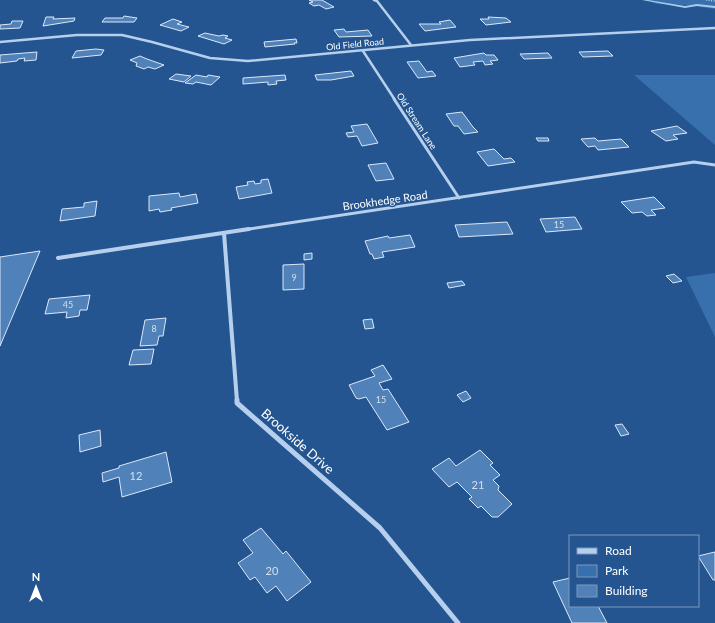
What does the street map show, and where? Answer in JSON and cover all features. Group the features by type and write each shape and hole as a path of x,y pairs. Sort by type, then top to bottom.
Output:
{"street":[{"path":"374,0 377,1 411,45"},
{"name":"Old Field Road","path":"0,42 93,35 121,35 149,40 204,57 235,62 263,61 470,40 715,28"},
{"name":"Old Stream Lane","path":"363,51 459,198"},
{"name":"Brookhedge Road","path":"58,258 694,162 715,165"},
{"name":"Brookside Drive","path":"224,233 238,403 380,528 458,623"}],"path":[{"path":"706,0 715,1"}],"green space":[{"path":"646,0 715,0 715,9 686,5 657,4"},
{"path":"634,75 715,75 715,145"},
{"path":"715,273 715,337 686,277"}],"building":[{"path":"309,0 322,0 334,7 326,9 319,5 314,6 309,3 313,2"},
{"path":"124,16 137,18 134,22 102,22 105,18 123,18"},
{"path":"46,17 54,17 53,19 75,18 74,21 43,26"},
{"path":"488,17 506,18 511,22 486,25 480,19 489,19"},
{"path":"173,19 182,22 177,24 189,27 181,31 160,25"},
{"path":"450,20 456,27 425,31 419,24 441,24 439,22"},
{"path":"12,21 23,21 20,28 0,29 0,25 11,24"},
{"path":"344,29 346,32 368,30 372,36 339,37 334,30"},
{"path":"205,33 228,36 225,38 232,40 224,44 198,36"},
{"path":"296,39 297,43 294,43 295,44 265,47 264,42"},
{"path":"96,49 104,50 101,55 72,58 76,51"},
{"path":"608,51 613,56 583,57 579,52"},
{"path":"37,52 36,60 24,61 25,58 18,59 17,61 0,63 0,55"},
{"path":"484,53 486,55 494,55 498,60 490,61 493,64 485,65 483,61 473,62 475,65 460,67 454,58"},
{"path":"548,53 552,58 524,59 520,54"},
{"path":"140,56 164,65 155,69 148,67 144,69 136,66 137,63 130,60"},
{"path":"419,61 427,72 432,71 436,76 418,78 407,62"},
{"path":"351,71 354,76 331,80 317,80 315,75"},
{"path":"176,74 191,76 184,82 169,79"},
{"path":"196,75 220,77 211,85 196,82 193,84 185,83"},
{"path":"285,75 286,80 276,81 277,84 268,85 268,82 243,84 243,78"},
{"path":"462,112 478,132 464,134 458,126 454,126 446,114"},
{"path":"367,124 378,143 362,146 357,136 348,137 346,133 354,132 351,126"},
{"path":"677,126 687,133 673,135 678,139 666,141 651,131"},
{"path":"536,138 548,138 549,141 538,141"},
{"path":"595,138 598,141 621,139 629,147 598,150 595,146 588,147 581,139"},
{"path":"494,149 504,159 511,158 515,162 488,166 477,152"},
{"path":"386,163 394,179 376,181 368,165"},
{"path":"268,179 272,193 239,199 236,187 248,185 247,182 254,181 255,184 261,183 261,180"},
{"path":"179,193 180,197 196,194 198,203 171,208 172,210 160,212 159,209 149,211 149,196"},
{"path":"654,197 665,208 651,210 656,215 647,216 642,212 632,213 621,202"},
{"path":"97,201 95,216 60,221 62,209 84,207 84,203"},
{"path":"575,217 582,229 546,232 540,219"},
{"path":"507,222 513,234 459,237 455,225"},
{"path":"410,235 415,247 382,252 384,257 374,259 372,254 370,254 365,241 388,236 389,238"},
{"path":"40,251 0,346 0,257"},
{"path":"312,253 312,259 304,260 304,254"},
{"path":"304,264 304,289 283,290 283,265"},
{"path":"674,274 682,281 673,283 666,276"},
{"path":"462,281 465,285 449,288 447,283"},
{"path":"90,295 87,310 80,310 79,316 66,318 67,312 45,314 49,299"},
{"path":"166,318 163,336 159,336 157,345 140,346 145,320"},
{"path":"372,319 374,328 365,329 363,320"},
{"path":"154,349 151,364 129,365 133,350"},
{"path":"383,365 392,379 379,383 383,390 388,389 409,422 387,430 366,397 359,399 356,398 349,385 375,376 371,370"},
{"path":"466,391 471,398 463,402 457,395"},
{"path":"622,424 629,434 621,436 615,425"},
{"path":"100,430 101,446 80,452 79,435"},
{"path":"480,450 493,463 490,465 500,475 493,480 499,486 498,490 512,504 498,517 492,517 481,506 478,508 469,499 472,497 457,482 449,487 432,469 449,458 456,466"},
{"path":"166,452 172,482 122,497 119,477 103,482 102,473 119,468 119,466"},
{"path":"261,528 283,554 286,551 311,582 287,601 276,586 267,593 255,577 250,580 238,563 253,553 243,540"},
{"path":"715,552 715,580 713,580 699,556"},
{"path":"569,578 569,607 599,607 607,623 572,623 553,582"}],"waterway":[{"path":"643,0 685,7 697,5 715,7"}]}
